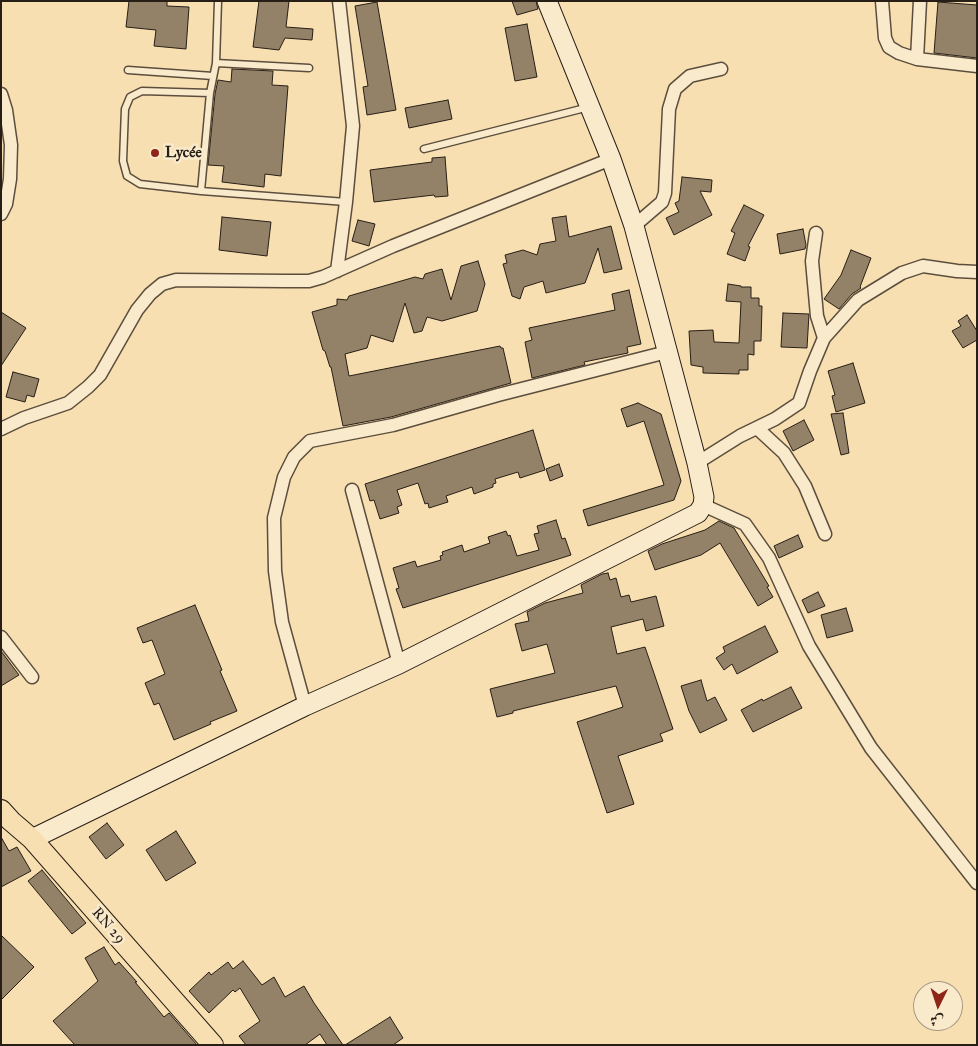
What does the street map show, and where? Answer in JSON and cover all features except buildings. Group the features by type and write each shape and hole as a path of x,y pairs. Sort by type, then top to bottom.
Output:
{"main road":[{"name":"RN 29","path":"4,820 32,839 213,1045"}],"street":[{"path":"337,271 353,126 339,1"},
{"path":"32,839 305,706 399,664 698,513 704,505 697,462 634,226 611,159 547,1"},
{"path":"882,1 885,38 888,47 917,59 977,66"},
{"path":"917,59 920,1"},
{"path":"634,226 662,202 665,193 669,109 675,89 690,76 721,69"},
{"path":"1,94 6,110 11,145 10,180 6,204 1,214"},
{"path":"1,429 24,418 68,403 88,387 100,375 137,310 150,294 162,284 176,280 309,281 323,277 393,246 611,159"},
{"path":"816,233 812,262 817,316 824,338"},
{"path":"697,462 740,436 775,419 799,403 824,338 858,300 902,273 923,266 977,272"},
{"path":"305,706 282,622 275,571 274,518 284,477 294,457 310,441 393,425 498,395 667,352"},
{"path":"758,428 784,453 805,486 825,534"},
{"path":"352,490 399,664"},
{"path":"704,505 745,524 769,558 809,646 871,748 977,883"},
{"path":"1,637 32,676"}],"lane":[{"path":"201,191 210,93 216,63 218,1"},
{"path":"216,63 309,68"},
{"path":"128,70 213,76"},
{"path":"210,93 142,91 130,97 125,109 124,162 127,176 140,184 201,191 346,202"},
{"path":"424,149 590,107"}],"place":[{"name":"Lycée","path":"155,153"}]}
